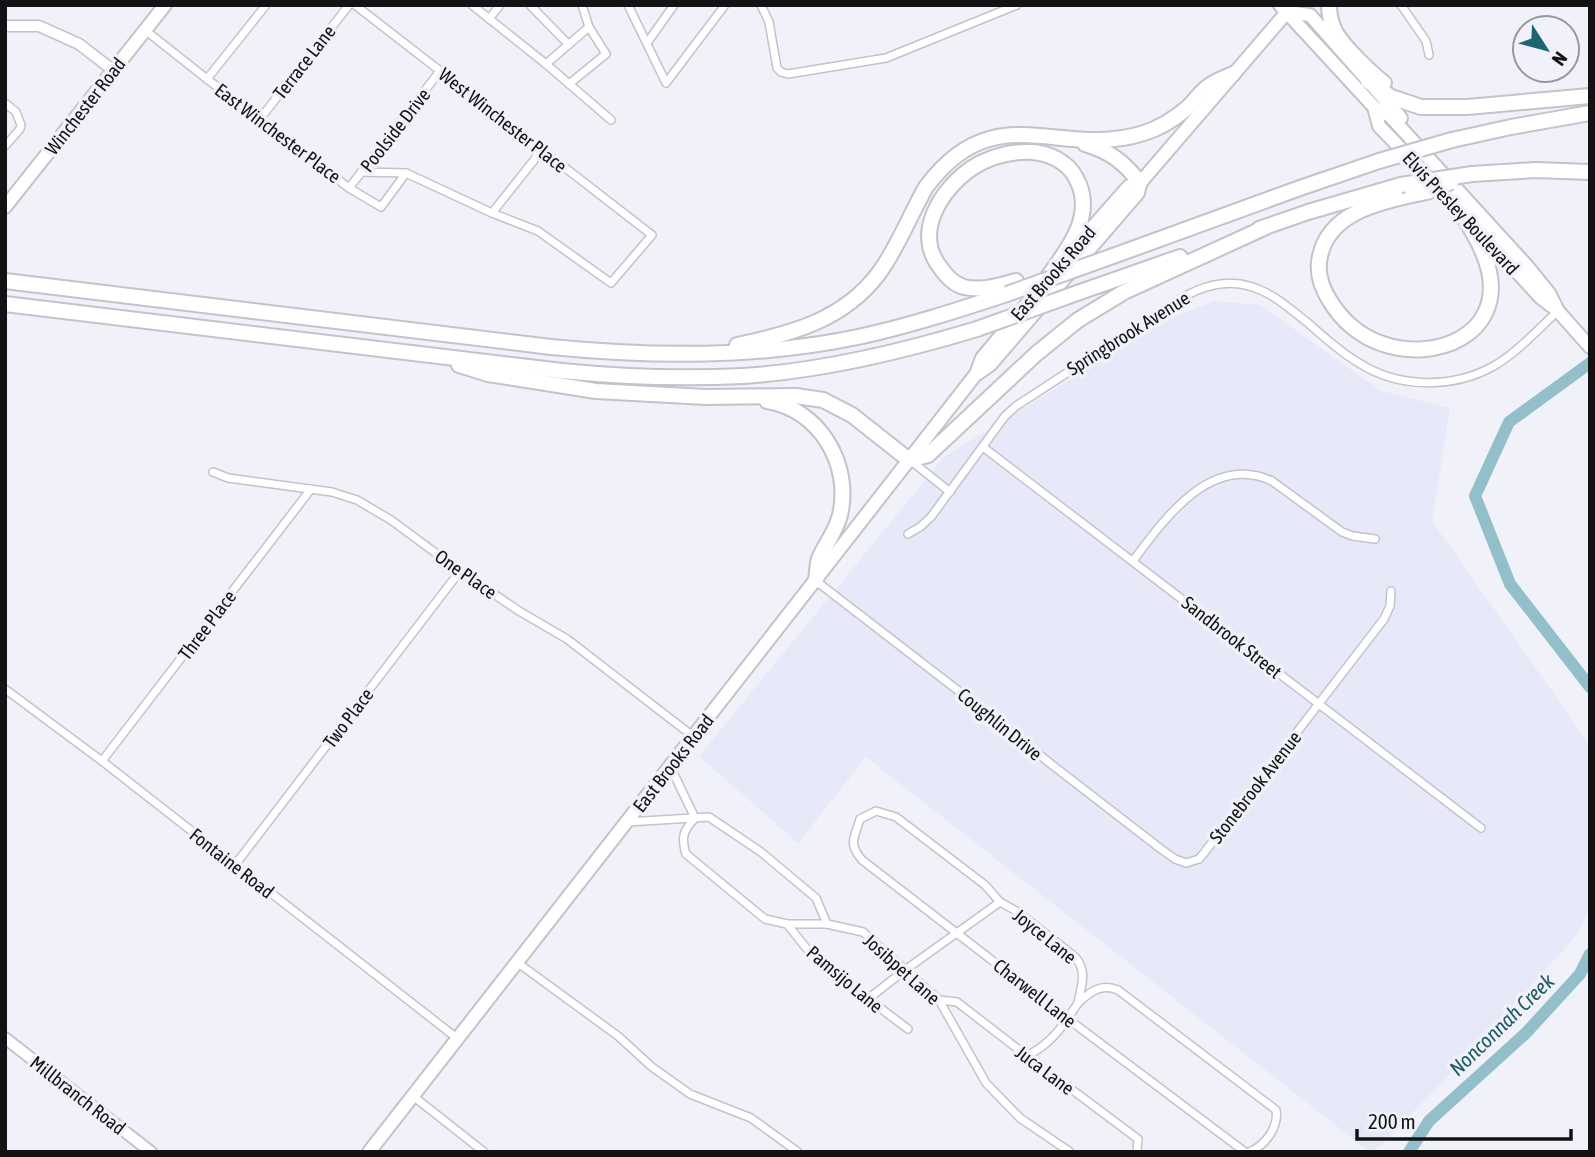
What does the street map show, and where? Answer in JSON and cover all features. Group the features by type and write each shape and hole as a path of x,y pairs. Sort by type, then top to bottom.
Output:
{"highway":[{"path":"1329,5 1335,32 1371,72 1403,95 1436,106"},
{"path":"687,355 789,333 831,316 858,296 879,272 926,187 943,166 976,143 1007,135 1100,139 1142,133 1167,122 1186,109 1207,87 1233,74"},
{"path":"1368,81 1386,94 1421,107 1478,106 1590,96"},
{"path":"5,281 551,347 687,355 774,349 858,337 944,314 1379,161 1452,140 1590,113"},
{"path":"1052,137 1104,150 1125,164 1140,183"},
{"path":"1038,291 1076,234 1083,214 1082,191 1073,172 1059,160 1029,152 1006,154 983,162 959,178 939,204 928,236 932,256 953,282 964,287 989,288 1035,275 1058,275"},
{"path":"5,304 618,376 746,376 831,365 912,348 977,329 1308,212 1477,173 1536,170 1590,172"},
{"path":"1407,190 1346,219 1327,238 1320,257 1319,278 1337,312 1358,331 1382,344 1410,349 1438,347 1472,333 1483,320 1491,293 1489,272 1482,250 1459,209"},
{"path":"424,355 488,374 546,384 635,394 796,396 823,400 852,415 909,460 928,455 1036,354 1078,320 1124,292 1266,227"},
{"path":"741,397 784,405 808,419 823,435 836,458 843,488 841,514 818,562 816,581"}],"main road":[{"name":"Winchester Road","path":"5,207 165,5"},
{"name":"East Brooks Road","path":"976,374 990,365 1138,193 1140,183 1286,8"},
{"path":"1286,8 1310,15 1416,135 1433,163"},
{"name":"Elvis Presley Boulevard","path":"1286,8 1374,107 1390,116 1527,266 1549,293 1558,312"},
{"name":"Elvis Presley Boulevard","path":"1374,107 1380,126 1541,298 1590,346"},
{"name":"East Brooks Road","path":"369,1152 976,374 982,358 1129,186 1140,183"},
{"name":"Millbranch Road","path":"5,1038 151,1152"}],"street":[{"path":"207,79 266,5"},
{"name":"Terrace Lane","path":"260,119 349,5"},
{"name":"West Winchester Place","path":"355,5 652,235"},
{"path":"472,5 611,120"},
{"path":"489,19 500,5"},
{"path":"530,5 568,44"},
{"path":"569,84 606,54 589,27 582,5"},
{"path":"628,5 666,83 725,5"},
{"path":"646,43 674,5"},
{"path":"761,5 769,22 777,68 788,74 886,58 1017,5"},
{"path":"1401,5 1426,41 1429,55"},
{"path":"5,26 39,26 79,44 114,71"},
{"path":"546,64 589,27"},
{"name":"East Winchester Place","path":"145,30 349,188 381,207 406,173"},
{"name":"Poolside Drive","path":"349,188 440,71"},
{"path":"5,103 16,112 21,125 5,146"},
{"path":"492,213 541,150"},
{"name":"East Winchester Place","path":"362,172 406,173 538,231 611,283 652,235"},
{"name":"Springbrook Avenue","path":"908,534 926,522 1010,411 1182,298 1207,286 1233,283 1254,287 1283,304 1358,363 1390,377 1415,382 1456,380 1484,371 1511,354 1558,312"},
{"name":"Sandbrook Street","path":"984,447 1481,828"},
{"path":"909,460 950,492"},
{"name":"One Place","path":"213,472 228,478 332,492 357,500 391,520 519,611 567,639 694,737"},
{"path":"1133,561 1163,520 1189,496 1231,474 1261,475 1342,532 1375,539"},
{"name":"Three Place","path":"102,761 311,489"},
{"name":"Two Place","path":"235,865 460,571"},
{"name":"Coughlin Drive","path":"816,581 1161,849 1186,863"},
{"name":"Stonebrook Avenue","path":"1186,863 1194,861 1204,853 1320,704 1384,619 1390,606 1391,591"},
{"name":"Fontaine Road","path":"5,689 102,761 458,1039"},
{"path":"670,766 695,818"},
{"name":"Joyce Lane","path":"860,819 876,811 896,817 1080,963 1083,976 1078,1003"},
{"path":"627,822 709,817 761,852 816,898 827,924"},
{"name":"Josibpet Lane","path":"695,818 685,829 683,842 686,854 765,919 787,924 827,924 863,932 939,1000 986,1083 1020,1118 1070,1152"},
{"name":"Charwell Lane","path":"860,819 853,840 854,849 862,860 956,933 1247,1152 1255,1149 1269,1136 1278,1119 1276,1110 1121,992 1103,987 1091,992 1078,1003"},
{"path":"868,999 1000,902"},
{"name":"Pamsijo Lane","path":"787,924 815,959 908,1029"},
{"path":"518,963 618,1036 652,1067 690,1094 751,1118 798,1152"},
{"name":"Juca Lane","path":"939,1000 957,1002 1138,1139 1137,1152"},
{"path":"1027,1056 1047,1044 1078,1003"},
{"path":"413,1096 484,1152"}],"shaded area":[{"path":"1215,301 1260,305 1381,391 1450,408 1432,521 1590,745 1590,909 1576,936 1457,1067 1374,1152 1370,1152 866,757 798,843 699,756 945,456 1175,316"}],"waterway":[{"name":"Nonconnah Creek","path":"1590,363 1509,422 1475,496 1510,584 1590,687"},
{"name":"Nonconnah Creek","path":"1409,1152 1429,1121 1526,1033 1580,974 1590,954"}]}
